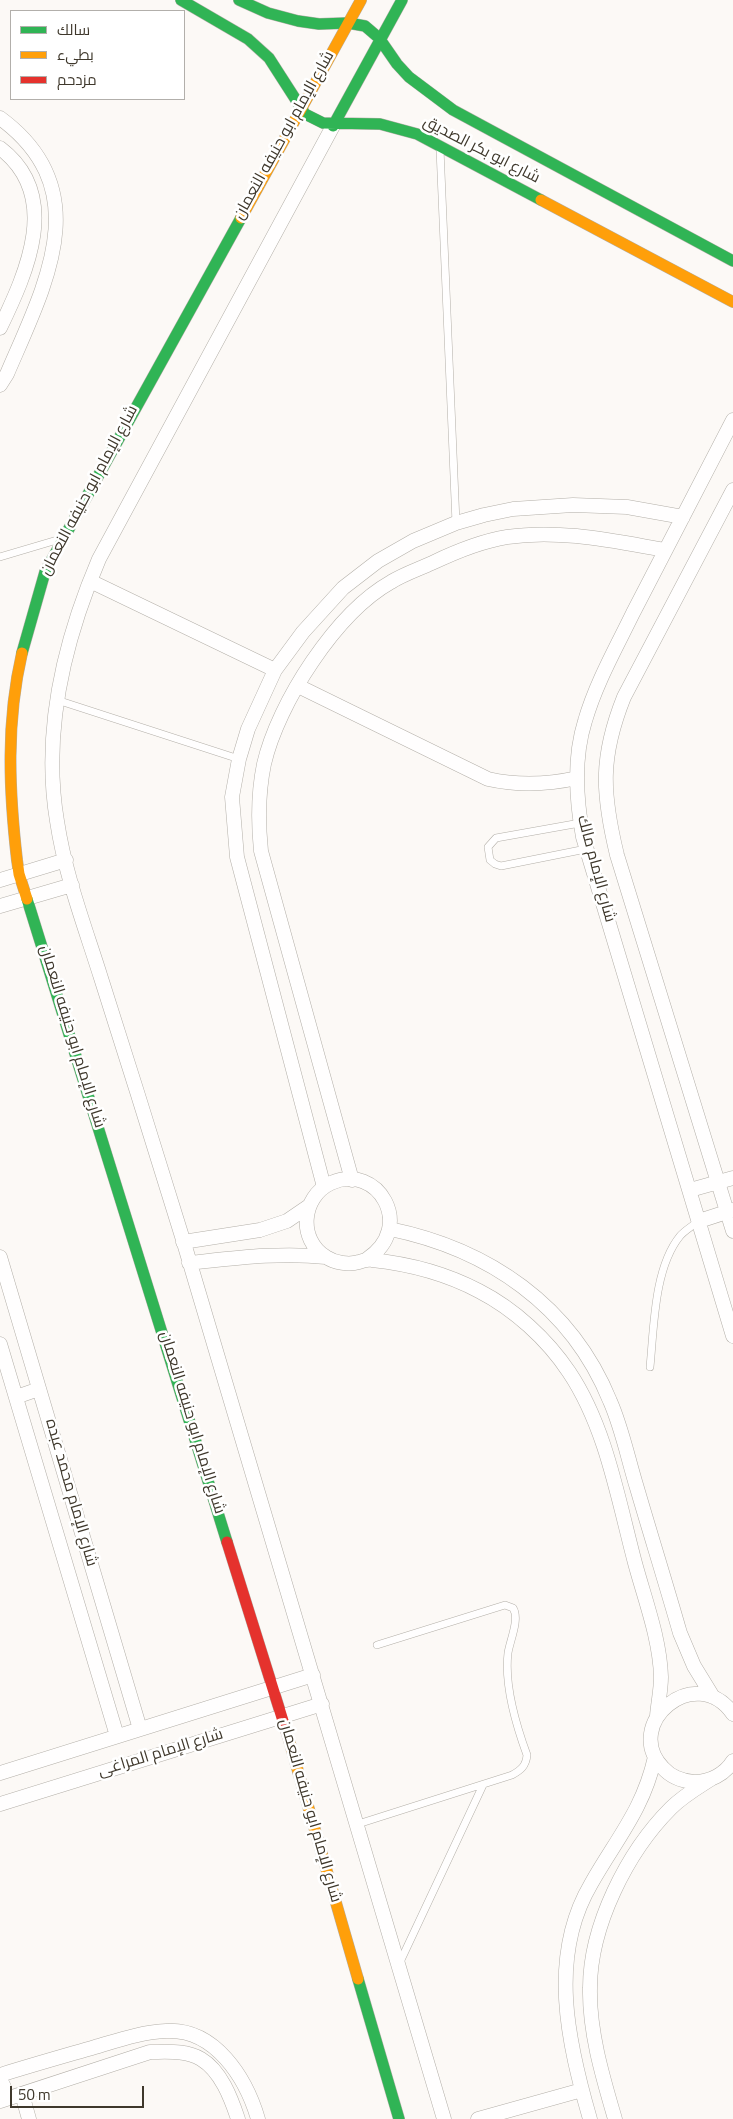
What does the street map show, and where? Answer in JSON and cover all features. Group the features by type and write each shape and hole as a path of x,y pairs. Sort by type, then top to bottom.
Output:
{"street":[{"name":"شارع ابو بكر الصديق","path":"182,0 248,39 269,58 306,114 313,120 333,126 357,123 380,124 417,134 733,302"},
{"name":"شارع ابو بكر الصديق","path":"239,0 263,12 291,20 320,24 348,23 370,29 397,64 416,83 453,110 733,261"},
{"name":"شارع الإمام ابو حنيفه النعمان","path":"361,0 61,539 45,572 31,613 15,685 4,757 19,874 282,1717 399,2119"},
{"path":"402,0 120,518 90,581 71,634 57,700 53,781 57,821 72,884 190,1263 444,2119"},
{"path":"0,118 29,143 40,160 50,182 56,206 57,230 53,255 40,297 7,374 0,385"},
{"path":"0,148 22,172 30,188 35,208 35,230 19,288 0,328"},
{"path":"30,250 53,255"},
{"name":"شارع الإمام مالك","path":"733,420 599,682 584,722 577,763 580,822 586,849 733,1336"},
{"name":"شارع الإمام مالك","path":"733,490 624,697 614,722 607,748 604,776 606,802 617,855 718,1182 730,1211 733,1231"},
{"path":"324,1187 237,857 232,797 239,759 248,729 275,670 303,632 343,588 385,557 413,541 456,523 513,509 573,505 626,507 683,517"},
{"path":"352,1180 261,851 258,822 264,765 272,737 283,711 323,648 354,611 390,582 451,554 505,537 545,534 596,538 665,550"},
{"path":"90,581 275,670"},
{"path":"298,686 488,779 510,784 533,785 577,778"},
{"path":"0,880 66,860"},
{"path":"0,906 72,884"},
{"path":"690,1190 733,1178"},
{"path":"190,1263 270,1254 326,1257 346,1264 357,1263 367,1259 382,1247 390,1229 390,1218 388,1206 382,1196 364,1182 352,1180 337,1181 324,1187 309,1206 306,1218 307,1229 317,1250 326,1257"},
{"path":"183,1242 260,1230 287,1221 309,1206"},
{"path":"699,1221 730,1211"},
{"path":"390,1229 446,1244 473,1255 499,1270 523,1286 545,1306 583,1350 611,1402 680,1633 694,1666 713,1697 733,1712"},
{"name":"شارع الإمام محمد عبده","path":"0,1257 140,1729"},
{"path":"367,1259 397,1262 426,1269 454,1279 481,1292 506,1308 529,1326 550,1347 568,1371 583,1396 606,1454 656,1640 661,1678 657,1716 651,1736 655,1757 651,1776 635,1813 589,1887 575,1916 567,1949 566,2015 590,2119"},
{"name":"شارع الإمام محمد عبده","path":"0,1344 117,1736"},
{"path":"16,1397 39,1389"},
{"name":"شارع الإمام المراغى","path":"0,1773 313,1675"},
{"path":"657,1716 663,1707 681,1696 692,1694 713,1697"},
{"name":"شارع الإمام المراغى","path":"0,1804 322,1704"},
{"path":"655,1757 669,1774 678,1779 700,1782 711,1780"},
{"path":"615,2119 605,2085 591,2014 590,1966 603,1916 641,1846 671,1808 690,1792 722,1774 733,1761"},
{"path":"0,2074 138,2035 168,2030 194,2035 211,2045 231,2064 245,2085 258,2119"},
{"path":"0,2101 150,2052 176,2051 201,2059 216,2073 230,2095 238,2119"},
{"path":"37,2064 35,2074 43,2087"},
{"path":"0,2079 4,2087 0,2101"},
{"path":"478,2119 582,2090"},
{"path":"22,2094 29,2119"}],"lane":[{"path":"440,146 456,523"},
{"path":"0,557 61,539"},
{"path":"57,700 239,759"},
{"path":"580,822 496,838 488,847 488,854 490,860 501,866 586,849"},
{"path":"650,1367 656,1305 668,1254 681,1235 699,1221"},
{"path":"358,1824 512,1775 522,1769 527,1760 515,1722 510,1691 508,1654 516,1616 513,1608 505,1605 377,1645"},
{"path":"399,1965 482,1784"}],"traffic: fast":[{"path":"181,0 248,39 269,58 305,114 323,123 380,124 417,134 541,200"},
{"path":"239,0 268,13 298,21 319,24 348,23 365,26 379,38 397,64 409,77 453,110 733,261"},
{"path":"333,126 402,0"},
{"path":"22,653 45,572 241,218"},
{"path":"27,899 227,1542"},
{"path":"358,1979 399,2119"}],"traffic: slow":[{"path":"241,218 361,0"},
{"path":"541,200 733,302"},
{"path":"22,653 13,705 10,756 17,860 19,874 27,899"},
{"path":"289,1740 358,1979"}],"traffic: jam":[{"path":"227,1542 289,1740"}]}
